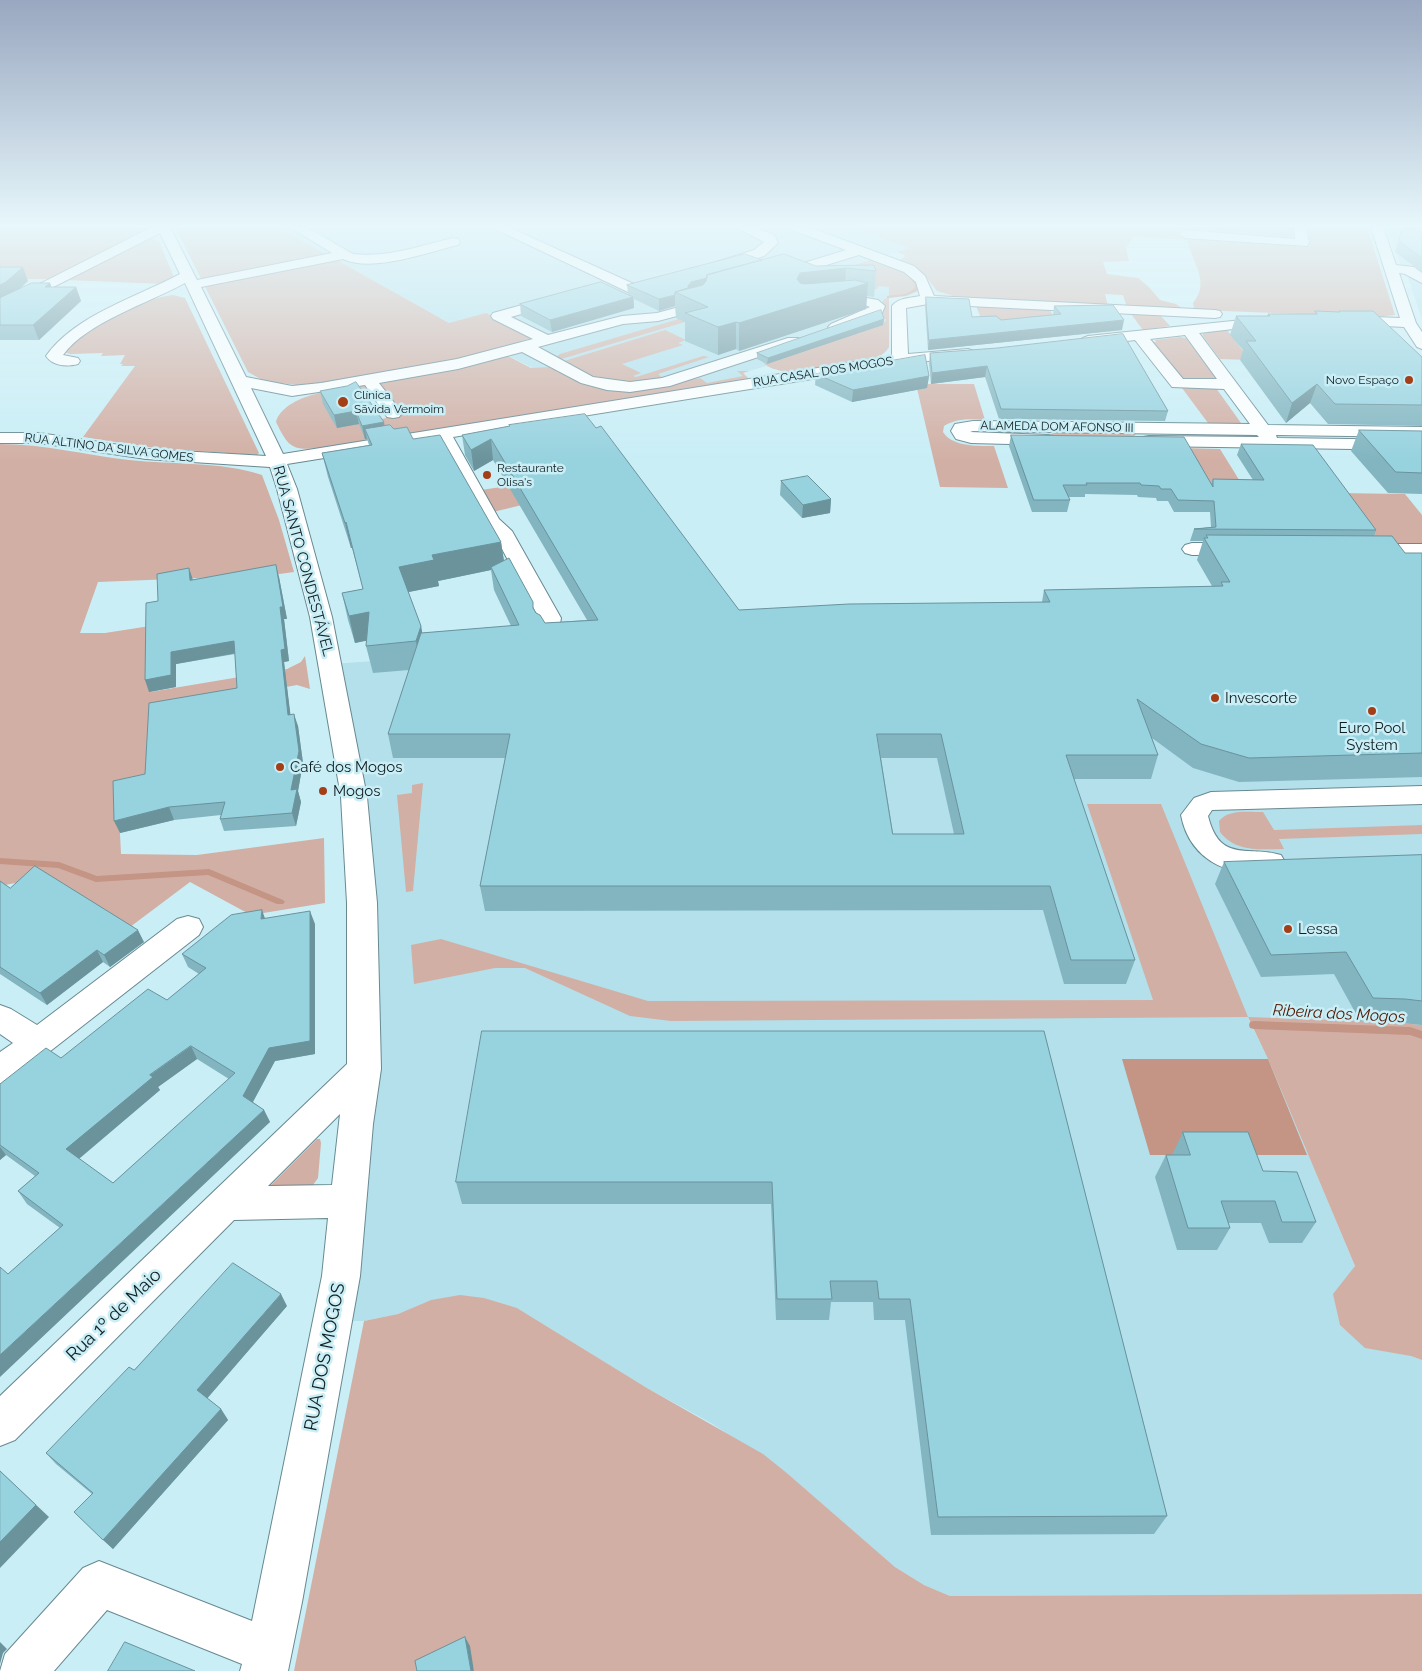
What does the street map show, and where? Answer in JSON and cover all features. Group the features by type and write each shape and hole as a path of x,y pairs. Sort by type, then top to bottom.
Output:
{"street":[{"path":"72,361 59,360 54,356 58,350 92,324 131,305"},
{"name":"RUA SANTO CONDESTÁVEL","path":"202,305 260,422 277,461 287,489 321,617 354,797 362,903 364,1054"},
{"path":"536,305 498,316 548,341"},
{"path":"340,397 373,385 526,347 622,320 666,315 698,305"},
{"path":"821,332 871,314 877,310 877,305"},
{"name":"RUA CASAL DOS MOGOS","path":"277,461 900,360 899,306 902,305"},
{"name":"RUA CASAL DOS MOGOS","path":"1028,305 1290,318 1189,330"},
{"path":"1403,305 1409,323 1422,344"},
{"path":"1329,320 1409,323"},
{"path":"1072,343 1189,330 1268,436"},
{"path":"1140,336 1178,384 1229,384"},
{"path":"526,347 587,380 617,386 641,386 664,383 805,337"},
{"path":"900,360 984,352"},
{"path":"738,359 782,378"},
{"path":"238,380 279,390 292,391 373,385"},
{"path":"373,385 393,413"},
{"path":"260,422 276,406 289,399 321,388"},
{"name":"ALAMEDA DOM AFONSO III","path":"1422,432 1268,436 977,439 965,437 960,432 961,428 973,426 1268,436 1422,445"},
{"path":"442,434 490,523 502,531 550,618 548,630"},
{"name":"RUA ALTINO DA SILVA GOMES","path":"0,438 39,438 146,454 256,462 277,461"},
{"path":"1192,549 1259,549"},
{"path":"1345,550 1422,550"},
{"path":"1293,862 1243,863 1232,861 1211,850 1206,845 1194,820 1194,815 1203,804 1211,802 1422,795"},
{"path":"0,1071 188,927"},
{"path":"0,1018 37,1042"},
{"name":"RUA DOS MOGOS","path":"266,1661 280,1602 341,1276 364,1054"},
{"name":"Rua 1º de Maio","path":"0,1425 227,1204 364,1054"},
{"path":"227,1204 349,1201"},
{"path":"22,1671 99,1584 266,1661"}],"shaded area":[{"path":"136,305 188,305 259,453 257,455 155,448 83,437 135,366 121,366 123,364 120,364 125,355 101,356 103,353 70,354 64,352 75,341 100,323"},
{"path":"214,305 417,305 449,323 486,313 534,337 521,341 518,345 458,360 305,386 264,381 248,372"},
{"path":"417,305 889,305 889,345 887,350 880,356 800,371 769,365 743,373 749,379 602,403 503,353"},
{"path":"883,305 889,305 889,347 877,357 847,365 797,372 777,370 769,367 762,360 845,332 858,334 885,322 886,319 878,318 882,314"},
{"path":"1126,305 1177,305 1183,309 1127,307"},
{"path":"1193,305 1392,305 1395,315 1377,317 1198,310 1194,308"},
{"path":"1417,305 1422,305 1422,319"},
{"path":"976,306 1049,309 1059,324 984,326"},
{"path":"1131,314 1161,316 1170,326 1143,330"},
{"path":"689,316 695,319 558,360 556,359 560,354"},
{"path":"665,330 686,340 678,343 683,345 622,364 641,373 633,376 636,377 703,356 709,357 658,374 664,379 641,384 600,381 561,362"},
{"path":"1227,330 1250,360 1220,359 1202,335 1205,332"},
{"path":"1180,337 1186,338 1217,379 1183,380 1152,342"},
{"path":"506,355 531,368 551,367 584,383 656,388 700,378 707,383 743,376 737,371 749,371 743,373 749,379 310,449 302,449 287,442 276,422 281,412 302,399 315,394 366,385 369,388 332,395 376,420 401,415 377,383 474,365"},
{"path":"916,384 974,384 985,420 959,420 944,426 943,432 947,437 959,443 974,446 994,446 1008,488 940,487"},
{"path":"1182,388 1216,388 1241,423 1208,423"},
{"path":"1056,430 1139,431 1132,438 1049,437"},
{"path":"0,444 49,448 146,462 213,465 262,475 279,520 294,572 272,575 98,582 80,633 105,633 150,626 150,692 287,669 301,662 305,656 310,689 297,685 154,711 154,786 118,794 121,854 197,855 324,838 325,903 251,915 190,882 126,930 41,878 0,886"},
{"path":"1180,448 1220,449 1246,491 1205,491"},
{"path":"528,483 522,505 493,512 481,490"},
{"path":"1335,493 1405,494 1422,515 1422,543 1372,543"},
{"path":"1422,629 1422,1025 1391,1022 1248,1018 1268,1059 1355,1266 1346,1279 1411,1356 1422,1360 1422,1594 950,1596 924,1585 895,1567 788,1474 711,1423 647,1388 517,1308 431,1300 398,1314 364,1321 337,1321 371,1068 332,664 374,661"},
{"path":"423,783 413,891 406,892 397,795 412,793 412,785"},
{"path":"1087,804 1161,804 1248,1017 671,1021 630,1016 525,968 495,968 414,984 411,945 441,939 648,1001 1153,1000"},
{"path":"1239,812 1263,812 1274,830 1422,825 1422,834 1279,839 1284,849 1267,849 1241,847 1226,839 1220,832 1219,821 1223,817"},
{"path":"1248,1017 1391,1022 1422,1025 1422,1360 1411,1356 1365,1348 1340,1325 1333,1294 1355,1266 1268,1059"},
{"path":"1122,1059 1268,1059 1307,1155 1150,1155"},
{"path":"317,1139 320,1139 321,1143 318,1178 313,1185 271,1185"},
{"path":"460,1295 484,1298 517,1308 647,1388 763,1454 895,1567 924,1585 950,1596 1422,1594 1422,1671 474,1671 469,1646 417,1671 294,1671 364,1321 398,1314 431,1300"}],"building":[{"path":"0,305 56,305 33,325 0,325"},
{"path":"522,305 604,305 550,320"},
{"path":"704,305 797,305 739,323 736,322 718,327 685,313 708,307"},
{"path":"927,305 970,305 972,317 996,316 1001,320 1061,314 1054,306 1113,305 1124,320 929,340"},
{"path":"881,310 884,319 768,358 757,353"},
{"path":"1315,311 1373,311 1422,357 1422,405 1335,404 1317,384 1292,403 1246,341 1256,341 1236,316 1317,314"},
{"path":"1123,334 1168,411 1001,409 987,366 932,373 930,353 997,348"},
{"path":"925,355 929,376 853,390 816,374"},
{"path":"356,382 384,422 362,426 356,411 334,415 320,391 347,386"},
{"path":"585,414 596,428 601,426 739,610 849,604 1050,602 1044,590 1223,586 1221,582 1230,582 1204,538 1208,538 1206,535 1392,536 1405,553 1422,553 1422,753 1249,758 1201,744 1137,699 1158,755 1066,755 1135,960 1071,960 1050,886 480,886 510,734 388,734 421,633 519,625 491,567 509,558 533,602 533,608 545,623 598,620 491,439 471,450 462,435 509,425","holes":["877,734 941,734 964,834 893,834"]},
{"path":"390,425 394,429 407,427 413,439 440,435 501,542 432,555 434,560 399,567 421,626 416,641 366,646 369,612 349,616 342,593 363,589 346,522 322,453 372,445 365,429"},
{"path":"1359,430 1422,431 1422,473 1396,472"},
{"path":"1011,435 1184,437 1213,487 1213,479 1264,480 1241,444 1313,445 1376,530 1194,529 1216,527 1214,501 1178,500 1171,489 1161,489 1159,486 1141,485 1140,483 1063,485 1070,500 1034,500"},
{"path":"808,476 831,499 803,505 781,481"},
{"path":"276,565 283,607 280,607 285,649 281,650 288,715 294,714 299,751 291,790 297,789 292,813 220,819 225,802 169,807 114,821 113,781 145,774 149,703 237,688 234,641 171,652 171,675 145,680 146,603 158,601 157,574 189,568 190,580"},
{"path":"1422,855 1422,1001 1373,998 1346,952 1271,955 1224,862"},
{"path":"35,866 138,930 104,955 97,950 40,993 0,967 0,881 10,888"},
{"path":"262,910 261,919 310,911 310,1041 269,1048 243,1096 264,1110 0,1355 0,1267 8,1274 63,1225 18,1191 39,1173 0,1145 0,1084 46,1048 61,1058 148,989 167,1000 206,968 182,954 231,915","holes":["191,1046 235,1073 113,1183 66,1149 153,1077 150,1075"]},
{"path":"482,1031 1044,1031 1167,1516 938,1517 910,1299 879,1299 877,1281 830,1281 832,1299 777,1299 772,1182 456,1182"},
{"path":"1183,1132 1248,1132 1263,1171 1297,1172 1316,1222 1282,1222 1275,1201 1221,1201 1230,1228 1188,1228 1166,1155 1190,1155"},
{"path":"233,1263 281,1294 197,1390 221,1409 103,1540 74,1512 93,1493 46,1453 129,1367 134,1370"},
{"path":"0,1471 36,1505 0,1542"},
{"path":"465,1637 471,1671 417,1671 415,1661"},
{"path":"125,1642 195,1671 108,1671"}],"waterway":[{"name":"Ribeira dos Mogos","path":"0,861 59,865 96,879 209,872 280,902"},
{"name":"Ribeira dos Mogos","path":"1254,1025 1410,1031 1422,1035"}],"place":[{"name":"Novo Espaço","path":"1409,380"},
{"name":"Clínica Sãvida Vermoim","path":"343,402"},
{"name":"Restaurante Olisa's","path":"487,475"},
{"name":"Invescorte","path":"1215,698"},
{"name":"Euro Pool System","path":"1372,711"},
{"name":"Café dos Mogos","path":"280,767"},
{"name":"Mogos","path":"323,791"},
{"name":"Lessa","path":"1288,929"}]}
